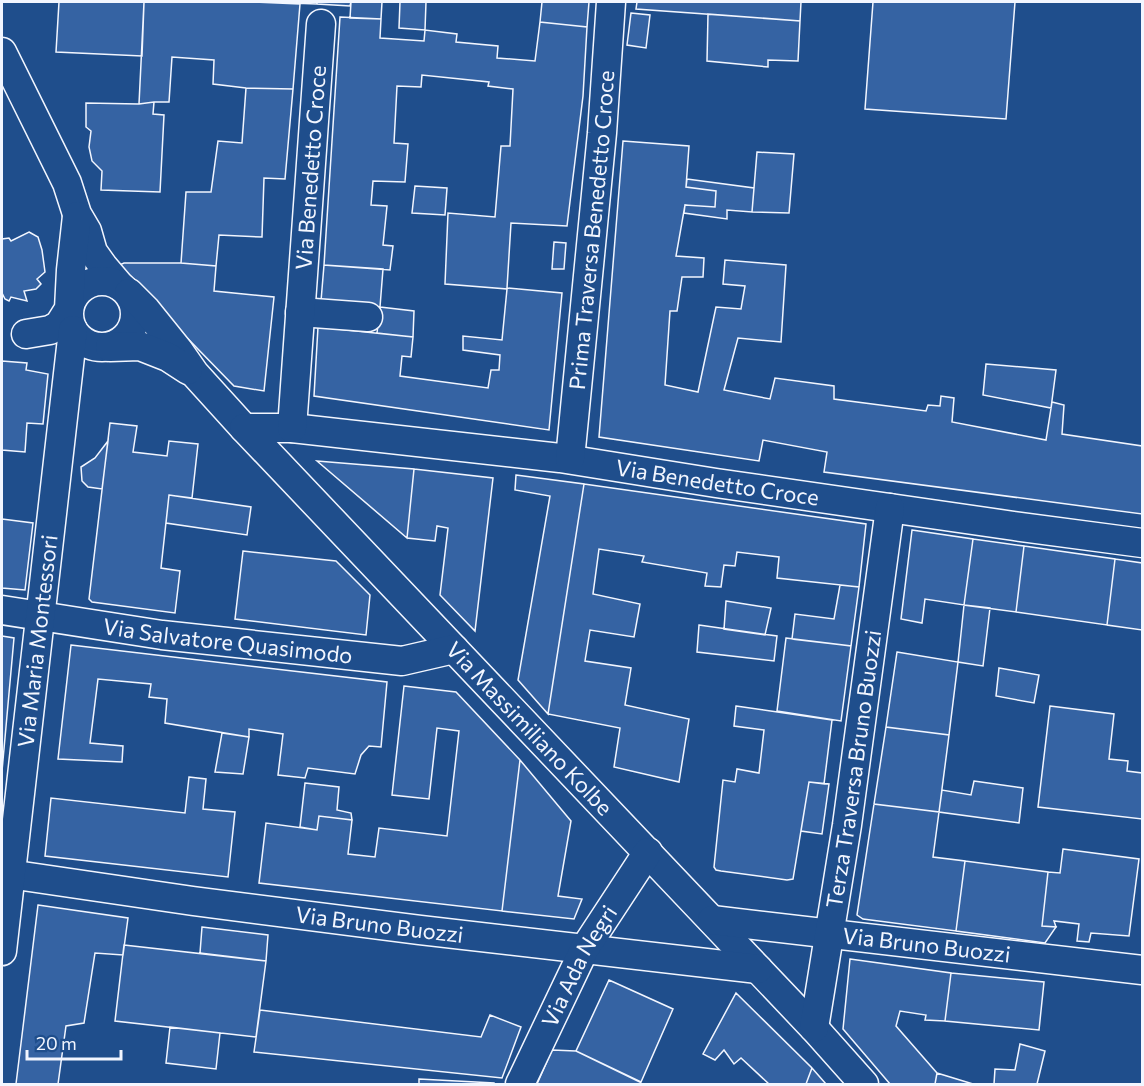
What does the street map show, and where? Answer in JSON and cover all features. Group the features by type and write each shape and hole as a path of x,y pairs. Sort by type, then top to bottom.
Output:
{"street":[{"name":"Prima Traversa Benedetto Croce","path":"570,459 602,133 611,2"},
{"name":"Via Benedetto Croce","path":"292,428 321,24"},
{"name":"Via Massimiliano Kolbe","path":"3,58 67,183 93,252 134,303 136,314 134,325 128,335 110,347"},
{"name":"Via Massimiliano Kolbe","path":"77,214 71,270 72,326 80,339 89,345 99,347 140,346 168,357 195,375"},
{"path":"14,332 72,326 73,299 79,290 88,284 99,280 110,281 124,290"},
{"name":"Via Massimiliano Kolbe","path":"124,290 146,310 195,375 244,428 648,852 864,1084"},
{"path":"300,312 368,317"},
{"name":"Via Maria Montessori","path":"2,951 6,873 40,615 72,326"},
{"name":"Via Benedetto Croce","path":"244,428 292,428 570,459 716,483 1143,543"},
{"name":"Terza Traversa Bruno Buozzi","path":"814,1028 847,825 890,508"},
{"name":"Via Salvatore Quasimodo","path":"2,610 162,635 402,661 454,649"},
{"name":"Via Ada Negri","path":"520,1084 585,948 648,852"},
{"name":"Via Bruno Buozzi","path":"6,873 204,903 758,969"},
{"name":"Via Bruno Buozzi","path":"712,920 1143,970"}],"building":[{"path":"59,2 144,2 142,56 56,52"},
{"path":"144,2 300,4 293,89 246,88 213,84 214,60 172,57 169,102 139,104"},
{"path":"262,2 317,2 317,4"},
{"path":"317,2 351,2 350,6 317,4"},
{"path":"351,2 382,2 381,19 350,18"},
{"path":"400,2 426,2 425,30 399,28"},
{"path":"542,2 589,2 587,27 540,22"},
{"path":"637,2 801,2 800,21 636,9"},
{"path":"873,2 1015,2 1006,119 865,109"},
{"path":"631,13 650,15 646,48 627,45"},
{"path":"708,14 800,21 798,61 768,60 768,67 707,61"},
{"path":"340,17 381,19 380,38 424,41 425,30 457,34 456,42 498,46 497,58 535,61 540,22 587,27 583,96 567,226 511,223 507,288 562,293 549,430 314,396 318,327 413,337 411,357 402,356 400,376 488,388 491,370 499,370 500,355 463,350 463,336 502,340 507,289 445,284 448,213 495,217 501,146 510,146 513,89 488,86 489,82 422,75 421,87 397,86 394,143 408,144 405,182 373,181 371,205 387,206 383,245 393,246 390,270 324,265"},
{"path":"246,88 293,89 285,179 264,178 262,237 219,235 216,266 181,263 186,192 211,192 218,141 242,143"},
{"path":"154,102 153,114 164,115 160,192 101,190 102,171 92,161 89,147 91,131 86,127 86,103"},
{"path":"623,141 689,146 686,187 716,191 715,207 685,205 676,256 704,258 703,277 682,277 677,311 670,311 665,385 698,392 716,307 741,309 745,286 723,284 725,260 786,265 781,342 738,338 724,390 770,399 775,378 834,386 834,399 926,411 928,405 940,406 941,396 954,398 952,422 1046,440 1052,402 1064,405 1062,434 1142,446 1142,514 824,472 827,452 763,440 759,461 599,437"},
{"path":"757,152 794,154 789,213 752,212"},
{"path":"687,179 754,188 752,212 727,210 727,219 684,213 685,205 715,207 716,191 686,187"},
{"path":"415,186 447,188 445,215 412,213"},
{"path":"29,232 38,237 45,272 37,279 41,284 36,289 24,291 27,301 11,297 9,301 2,293 2,239 9,238 11,241"},
{"path":"554,242 566,243 564,269 552,269"},
{"path":"124,263 181,263 216,266 214,291 274,297 264,391 234,386 117,266"},
{"path":"324,265 383,269 380,307 321,301"},
{"path":"380,307 414,311 413,337 377,333"},
{"path":"2,361 27,363 26,370 48,374 43,424 27,423 25,452 2,450"},
{"path":"986,364 1056,370 1051,408 983,395"},
{"path":"110,423 137,426 133,452 167,456 169,441 198,444 192,498 169,495 161,568 180,571 175,613 92,602 89,599"},
{"path":"108,441 102,489 88,487 82,481 81,467 95,458"},
{"path":"317,461 414,469 407,538"},
{"path":"414,469 493,478 475,631 440,595 448,528 437,526 435,541 407,538"},
{"path":"516,475 584,484 548,714 518,680 550,496 515,490"},
{"path":"584,484 866,524 859,587 777,578 779,557 737,552 735,566 724,565 721,587 705,586 707,573 642,562 644,556 599,549 593,594 640,604 634,637 590,630 585,661 631,668 625,705 689,719 679,782 614,767 620,728 548,714"},
{"path":"169,495 251,507 247,535 166,523"},
{"path":"2,519 33,523 25,590 2,588"},
{"path":"912,530 973,539 964,605 925,599 922,623 901,619"},
{"path":"973,539 1024,546 1016,612 964,605"},
{"path":"1024,546 1115,559 1107,625 1016,612"},
{"path":"243,551 336,561 370,595 366,635 235,619"},
{"path":"1115,559 1142,563 1142,630 1107,625"},
{"path":"840,585 859,587 851,646 792,639 795,614 834,619"},
{"path":"726,601 771,608 765,635 724,629"},
{"path":"964,605 990,608 983,666 958,662"},
{"path":"699,625 777,636 774,661 697,652"},
{"path":"2,636 14,638 2,771"},
{"path":"786,638 851,646 841,721 777,711"},
{"path":"71,645 387,682 381,747 369,746 361,755 355,774 308,768 305,778 278,775 283,734 249,729 249,737 165,723 167,699 149,697 151,684 98,679 90,743 123,746 122,762 58,759"},
{"path":"897,652 958,662 949,735 886,727"},
{"path":"999,668 1039,675 1034,703 996,696"},
{"path":"404,686 456,692 520,760 502,911 259,883 266,823 317,830 319,816 352,820 348,854 375,857 379,828 447,836 459,731 437,728 429,799 392,795"},
{"path":"736,706 832,720 824,784 809,782 793,879 721,871 714,867 723,780 735,782 737,769 759,773 764,730 734,726"},
{"path":"1050,706 1114,714 1109,759 1128,761 1127,771 1142,773 1142,819 1038,807"},
{"path":"886,727 949,735 939,812 874,804"},
{"path":"222,733 249,737 243,774 215,772"},
{"path":"520,760 571,821 558,896 582,899 574,919 502,911"},
{"path":"189,777 206,779 203,809 235,812 228,877 45,856 51,798 185,813"},
{"path":"974,781 1023,788 1019,823 939,812 942,790 971,795"},
{"path":"809,782 829,784 822,834 801,831"},
{"path":"305,783 339,787 337,810 351,813 352,820 319,816 317,830 300,827"},
{"path":"874,804 939,812 933,857 965,861 956,931 863,919 857,915"},
{"path":"1063,849 1139,859 1129,936 1091,933 1089,942 1077,941 1079,924 1054,921 1056,927 1042,926 1048,872 1060,873"},
{"path":"965,861 1048,872 1042,926 1056,927 1045,943 956,931"},
{"path":"38,905 128,918 123,955 95,953 84,1023 66,1026 58,1084 16,1084"},
{"path":"202,927 268,935 266,961 200,953"},
{"path":"124,945 266,961 256,1037 115,1021"},
{"path":"850,959 951,973 945,1021 925,1020 926,1015 900,1011 896,1026 937,1073 935,1084 890,1084 843,1029"},
{"path":"951,973 1044,982 1039,1030 945,1021"},
{"path":"609,980 673,1009 641,1082 576,1051"},
{"path":"736,993 812,1068 806,1084 769,1084 741,1058 734,1064 724,1050 715,1060 703,1054"},
{"path":"260,1010 481,1037 490,1015 521,1027 502,1078 254,1052"},
{"path":"170,1027 220,1033 216,1069 166,1063"},
{"path":"1020,1044 1045,1051 1037,1084 994,1084 995,1069 1015,1070"},
{"path":"552,1050 576,1051 644,1084 537,1084"},
{"path":"812,1068 826,1084 806,1084"},
{"path":"937,1073 973,1084 935,1084"},
{"path":"419,1079 494,1083 494,1084 419,1084"}]}
